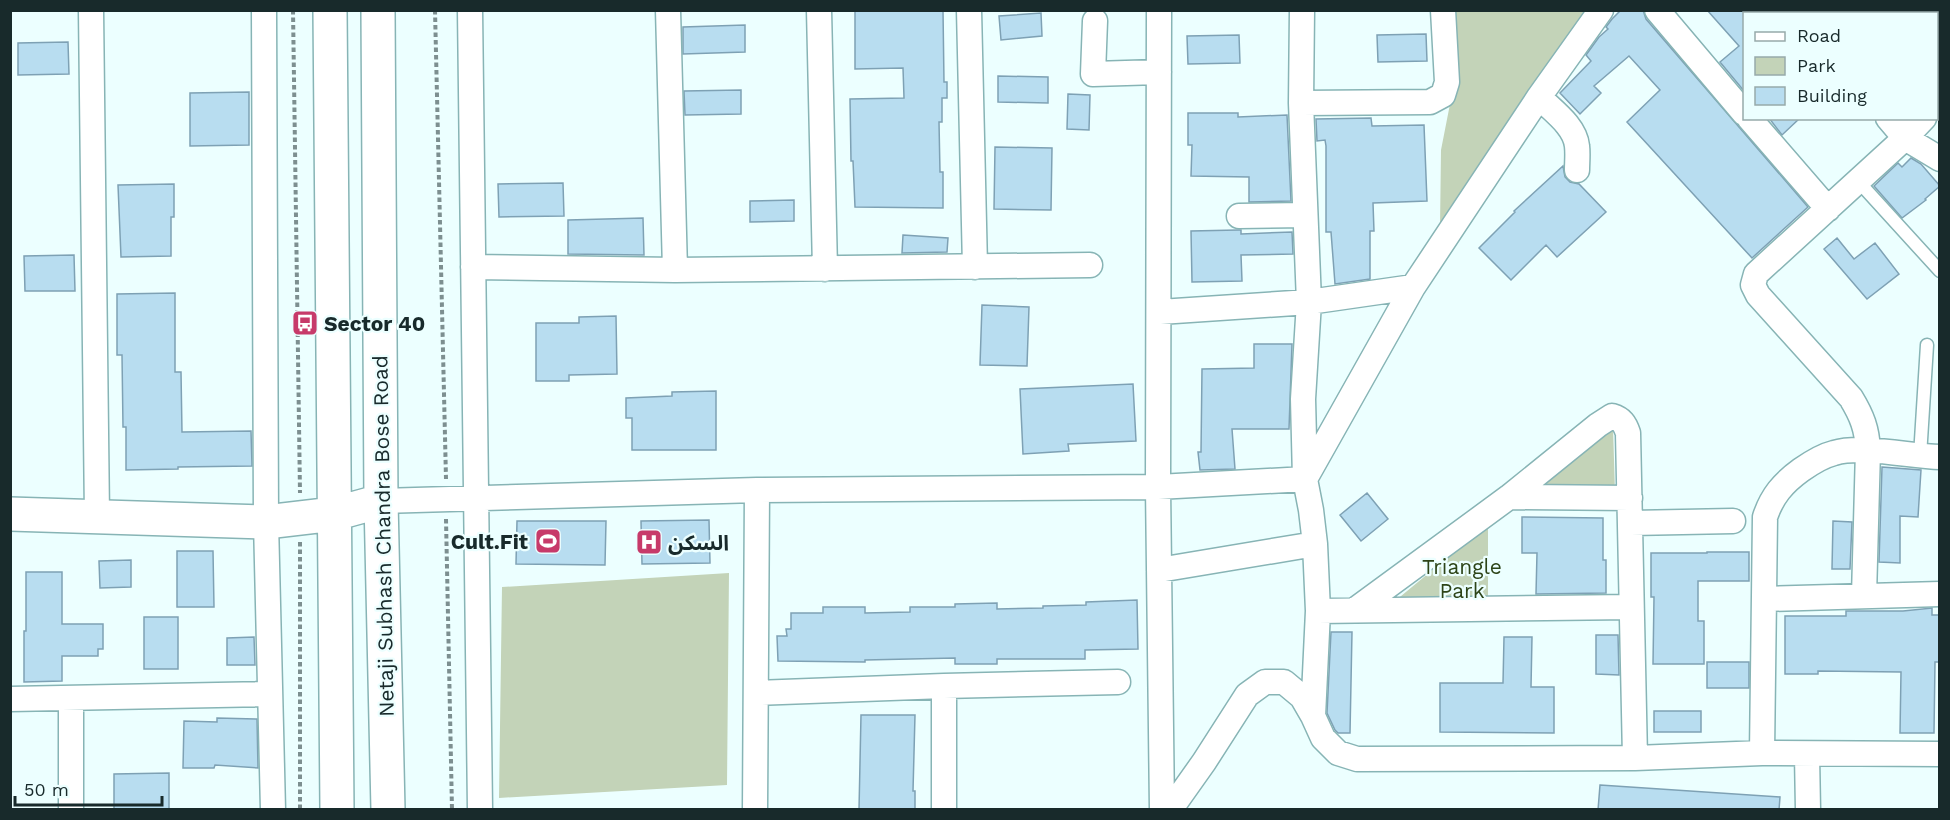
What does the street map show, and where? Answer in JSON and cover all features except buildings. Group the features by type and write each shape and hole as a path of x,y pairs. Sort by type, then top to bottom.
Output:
{"main road":[{"path":"330,10 338,810"},
{"name":"Netaji Subhash Chandra Bose Road","path":"378,10 381,501 388,810"},
{"path":"10,514 266,522 334,514 381,501"}],"street":[{"path":"91,10 97,517"},
{"path":"264,10 266,522 273,810"},
{"path":"470,10 480,810"},
{"path":"668,10 675,270"},
{"path":"819,10 825,269"},
{"path":"969,10 975,267"},
{"path":"1159,10 1158,487 1162,810"},
{"path":"1302,10 1301,103 1309,302 1303,399 1305,479 1315,544 1318,610 1313,716"},
{"path":"1301,103 1430,102 1443,95 1448,82 1443,10"},
{"path":"1305,479 1413,287 1539,97 1601,10"},
{"path":"1657,10 1743,108"},
{"path":"1095,21 1093,74 1160,72"},
{"path":"1539,97 1565,122 1574,135 1577,146 1577,170"},
{"path":"1753,120 1828,209"},
{"path":"1890,120 1905,138 1940,159"},
{"path":"1864,596 1868,450 1867,431 1862,415 1851,398 1758,295 1753,285 1756,274 1922,120"},
{"path":"1239,216 1305,214"},
{"path":"473,267 675,270 1090,265"},
{"path":"1160,312 1309,302 1413,287"},
{"path":"1355,610 1509,497 1598,425 1612,416 1619,418 1626,425 1628,433 1635,758"},
{"path":"1762,753 1765,517 1772,498 1792,477 1810,464 1834,453 1868,450 1930,456"},
{"path":"381,501 757,490 1158,487 1305,479"},
{"path":"754,810 757,490"},
{"path":"1509,497 1630,498"},
{"path":"1630,523 1732,521"},
{"path":"1160,570 1315,544"},
{"path":"1765,599 1940,594"},
{"path":"1318,610 1631,607"},
{"path":"756,693 1118,682"},
{"path":"1170,810 1247,695 1265,682 1284,682 1302,697 1323,738 1338,753 1357,759 1635,758 1762,753 1940,754"},
{"path":"944,686 944,810"},
{"path":"10,699 270,694"},
{"path":"71,698 71,810"},
{"path":"1807,754 1808,810"}],"lane":[{"path":"1858,181 1940,271"},
{"path":"1928,345 1930,456"}],"path":[{"path":"293,10 300,518 300,810"},
{"path":"435,10 452,810"}],"green space":[{"path":"1447,11 1594,11 1440,227 1441,150 1450,104"},
{"path":"1613,428 1615,492 1528,496"},
{"name":"Triangle Park","path":"1488,524 1488,603 1389,606"},
{"path":"729,573 727,785 499,798 502,587"}],"place":[{"name":"Sector 40","path":"305,323"},
{"name":"Cult.Fit","path":"548,541"},
{"name":"السكن","path":"649,542"}]}
